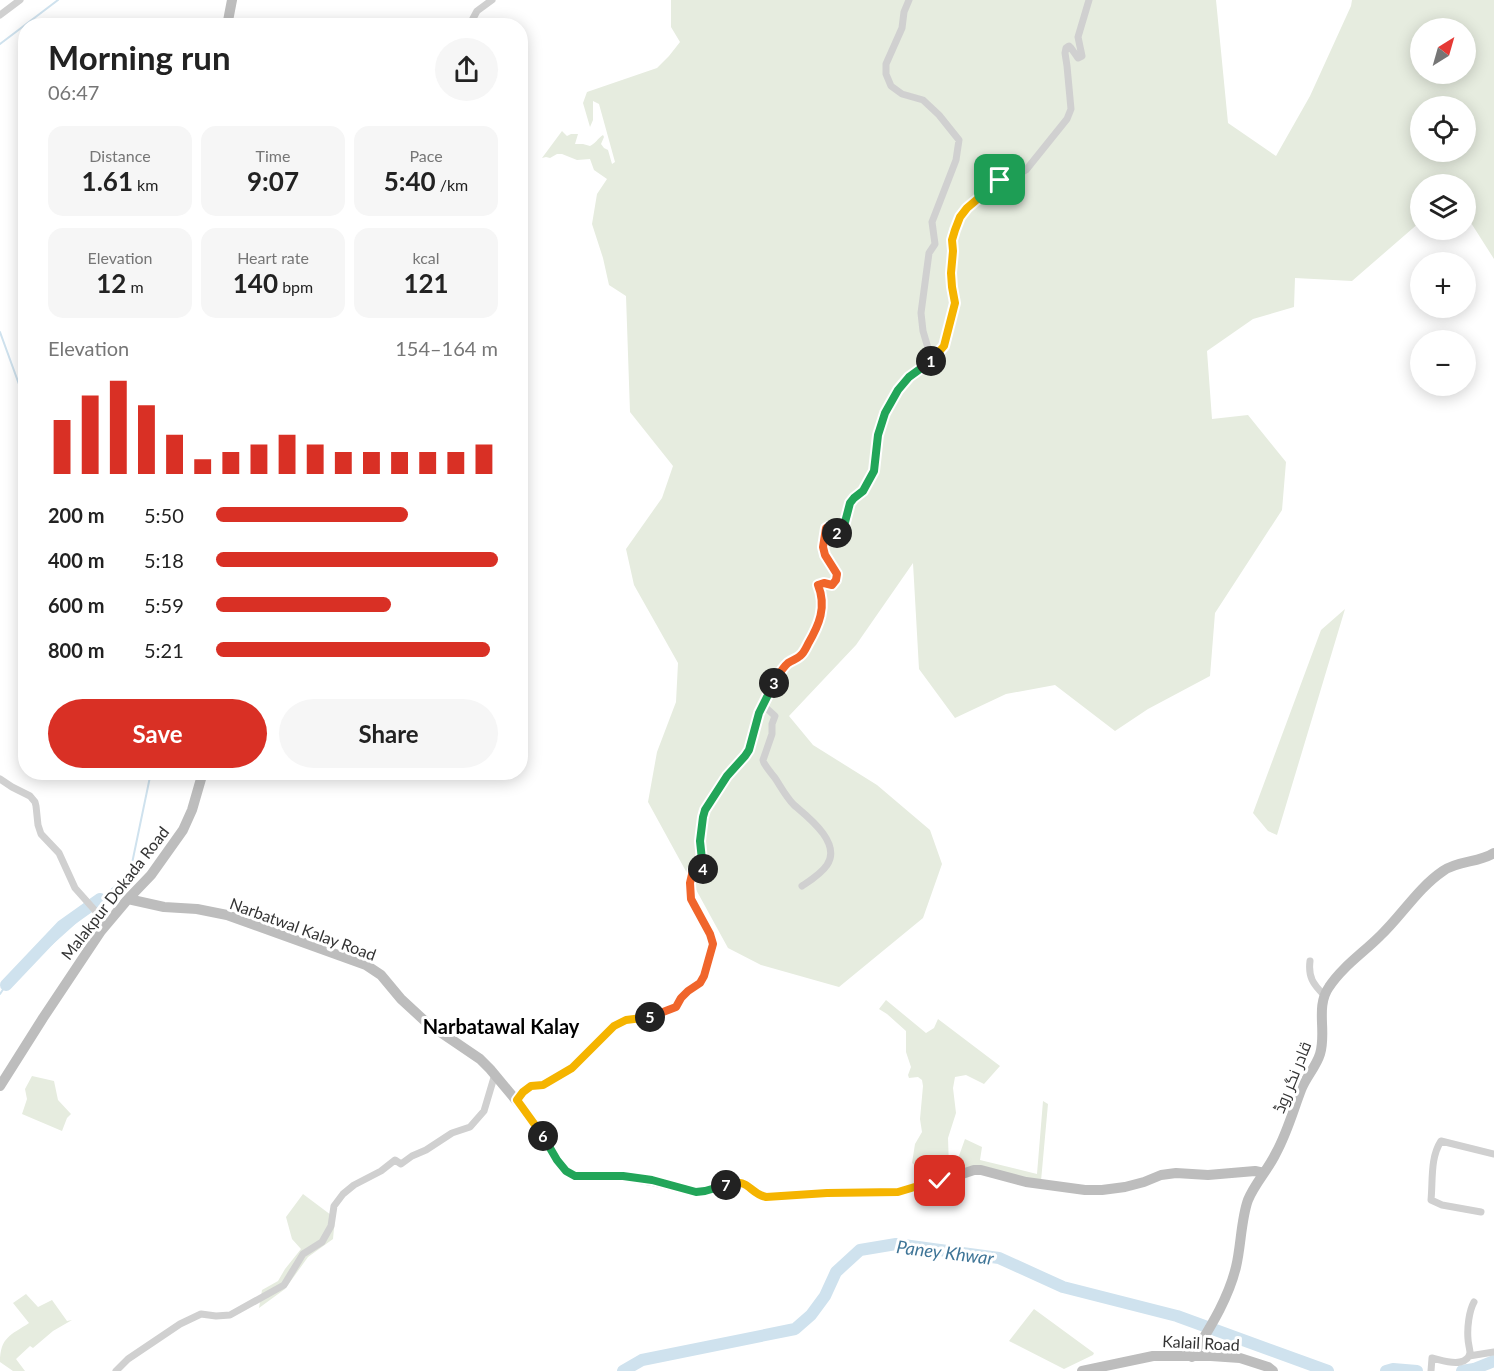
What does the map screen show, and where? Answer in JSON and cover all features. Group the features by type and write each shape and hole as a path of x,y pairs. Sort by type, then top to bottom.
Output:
{"street":[{"path":"0,15 20,0"},
{"path":"228,18 232,0"},
{"path":"473,18 477,11 492,0"},
{"path":"909,0 904,12 902,28 886,64 886,74 891,86 902,94 923,100 959,140 956,160 932,222 934,244 929,253 921,313 928,348 926,364"},
{"path":"517,1100 531,1086 543,1085 572,1068 614,1026 626,1020 646,1018 676,1007 681,998 700,983 704,976 713,944 691,899 690,883 693,870 700,872 701,878 703,876 700,841 705,810 727,776 749,750 759,713 783,668 800,656 816,629 822,611 822,598 818,585 824,583 832,585 837,574 827,560 823,547 826,528 828,527 835,533 843,530 850,503 863,491 874,471 878,435 885,413 898,390 909,377 934,358 944,346 955,303 951,273 952,240 960,217 967,208 1000,180 1026,170 1067,119 1071,109 1065,53 1069,46 1076,57 1082,56 1078,37 1089,0"},
{"path":"763,705 775,716 764,763 793,804 815,824 827,840 831,850 827,865 802,885"},
{"path":"0,779 12,788 30,796 34,802 41,834 59,853 75,888 99,915 101,931"},
{"name":"Malakpur Dokada Road","path":"0,1086 101,931 151,875 183,830 192,810 201,780"},
{"path":"1310,961 1308,971 1314,986 1324,995 1350,962 1381,936 1411,900 1442,871 1454,864 1488,857 1494,853"},
{"name":"Narbatwal Kalay Road","path":"128,899 164,907 197,909 227,915 366,965 381,975 401,999 426,1023 480,1059 495,1074 517,1100 557,1160 566,1171 575,1176 623,1176 652,1180 696,1192 739,1182 766,1197 898,1192 974,1170 1026,1182 1085,1190 1125,1187 1161,1175 1176,1173 1208,1175 1255,1171 1264,1173"},
{"path":"99,915 115,914"},
{"name":"قادر نگر روڈ","path":"1192,1357 1230,1287 1236,1268 1248,1200 1279,1148 1302,1087 1319,1056 1323,1042 1324,995"},
{"path":"116,1371 128,1359 180,1324 201,1314 230,1315 284,1285 303,1254 322,1242 331,1226 334,1206 343,1194 395,1160 401,1164 452,1133 470,1127 484,1111 495,1074"},
{"path":"1481,1212 1443,1205 1431,1200 1432,1166 1436,1149 1441,1141 1494,1154"},
{"path":"1469,1356 1469,1324 1474,1302"},
{"path":"1431,1371 1432,1358 1462,1362 1469,1356 1494,1352"},
{"name":"Kalail Road","path":"1082,1371 1153,1356 1240,1358 1268,1367 1273,1371"}],"shaded area":[{"path":"671,0 1216,0 1228,123 1276,156 1310,96 1352,0 1494,0 1494,259 1476,231 1476,174 1410,174 1410,231 1352,281 1295,278 1294,307 1253,319 1207,351 1212,419 1248,415 1286,462 1282,510 1215,613 1210,676 1148,709 1115,731 1055,685 1006,694 955,718 919,669 913,563 856,645 789,716 813,745 877,785 930,830 942,864 923,918 839,987 761,965 728,948 648,802 657,752 676,702 678,663 634,585 626,549 662,498 673,466 630,412 626,296 609,285 592,224 597,194 607,179 594,170 590,159 577,160 562,154 542,158 562,131 567,136 578,134 575,144 590,146 603,135 601,144 608,150 612,164 615,162 599,104 593,101 593,120 590,127 583,103 587,92 657,68 680,42 671,27"},
{"path":"1345,609 1277,835 1268,831 1253,813 1321,630"},
{"path":"886,1000 926,1033 934,1028 938,1019 1000,1066 984,1084 966,1075 955,1077 953,1088 956,1113 948,1138 949,1167 955,1167 965,1139 982,1147 980,1160 1037,1174 1043,1101 1048,1104 1041,1181 981,1167 930,1180 930,1165 916,1166 912,1163 915,1144 922,1132 920,1119 923,1086 922,1080 918,1077 909,1078 908,1075 911,1067 906,1052 906,1031 879,1009"},
{"path":"32,1076 54,1081 58,1100 71,1114 62,1131 22,1114 27,1099 25,1089"},
{"path":"303,1194 335,1218 333,1239 308,1257 285,1289 259,1308 262,1290 278,1281 301,1249 292,1239 286,1217"},
{"path":"26,1294 38,1307 52,1300 67,1321 72,1320 53,1331 33,1348 30,1346 16,1359 25,1371 13,1371 0,1362 2,1347 12,1334 29,1323 13,1303"},
{"path":"1034,1309 1094,1353 1093,1355 1064,1369 1009,1341"}],"waterway":[{"path":"34,18 58,0"},
{"path":"0,44 18,30"},
{"path":"0,332 18,382"},
{"path":"92,907 130,873 149,780"},
{"path":"6,985 62,926 100,899"},
{"path":"0,994 6,985 84,915"},
{"name":"Paney Khwar","path":"623,1371 642,1360 795,1329 811,1315 825,1296 836,1272 860,1250 896,1244 999,1258 1063,1287 1177,1316 1328,1371"},
{"name":"Paney Khwar","path":"1462,1371 1494,1361"},
{"name":"Paney Khwar","path":"1386,1371 1393,1369 1417,1371"}],"district":[{"name":"Narbatawal Kalay","path":"501,1027"}],"route":[{"path":"940,1181 898,1192 766,1197 739,1182 696,1192 652,1180 623,1176 575,1176 566,1171 557,1160 517,1100 531,1086 543,1085 572,1068 614,1026 626,1020 646,1018 676,1007 681,998 700,983 704,976 713,944 691,899 690,883 693,870 700,872 701,878 703,876 700,841 705,810 727,776 749,750 759,713 783,668 804,652 813,636 822,611 822,598 818,585 834,584 837,574 825,555 823,547 825,530 828,527 837,533 843,530 850,503 863,491 874,471 878,435 898,390 944,346 955,303 951,273 952,240 955,230 960,217 967,208 1000,180"}]}
